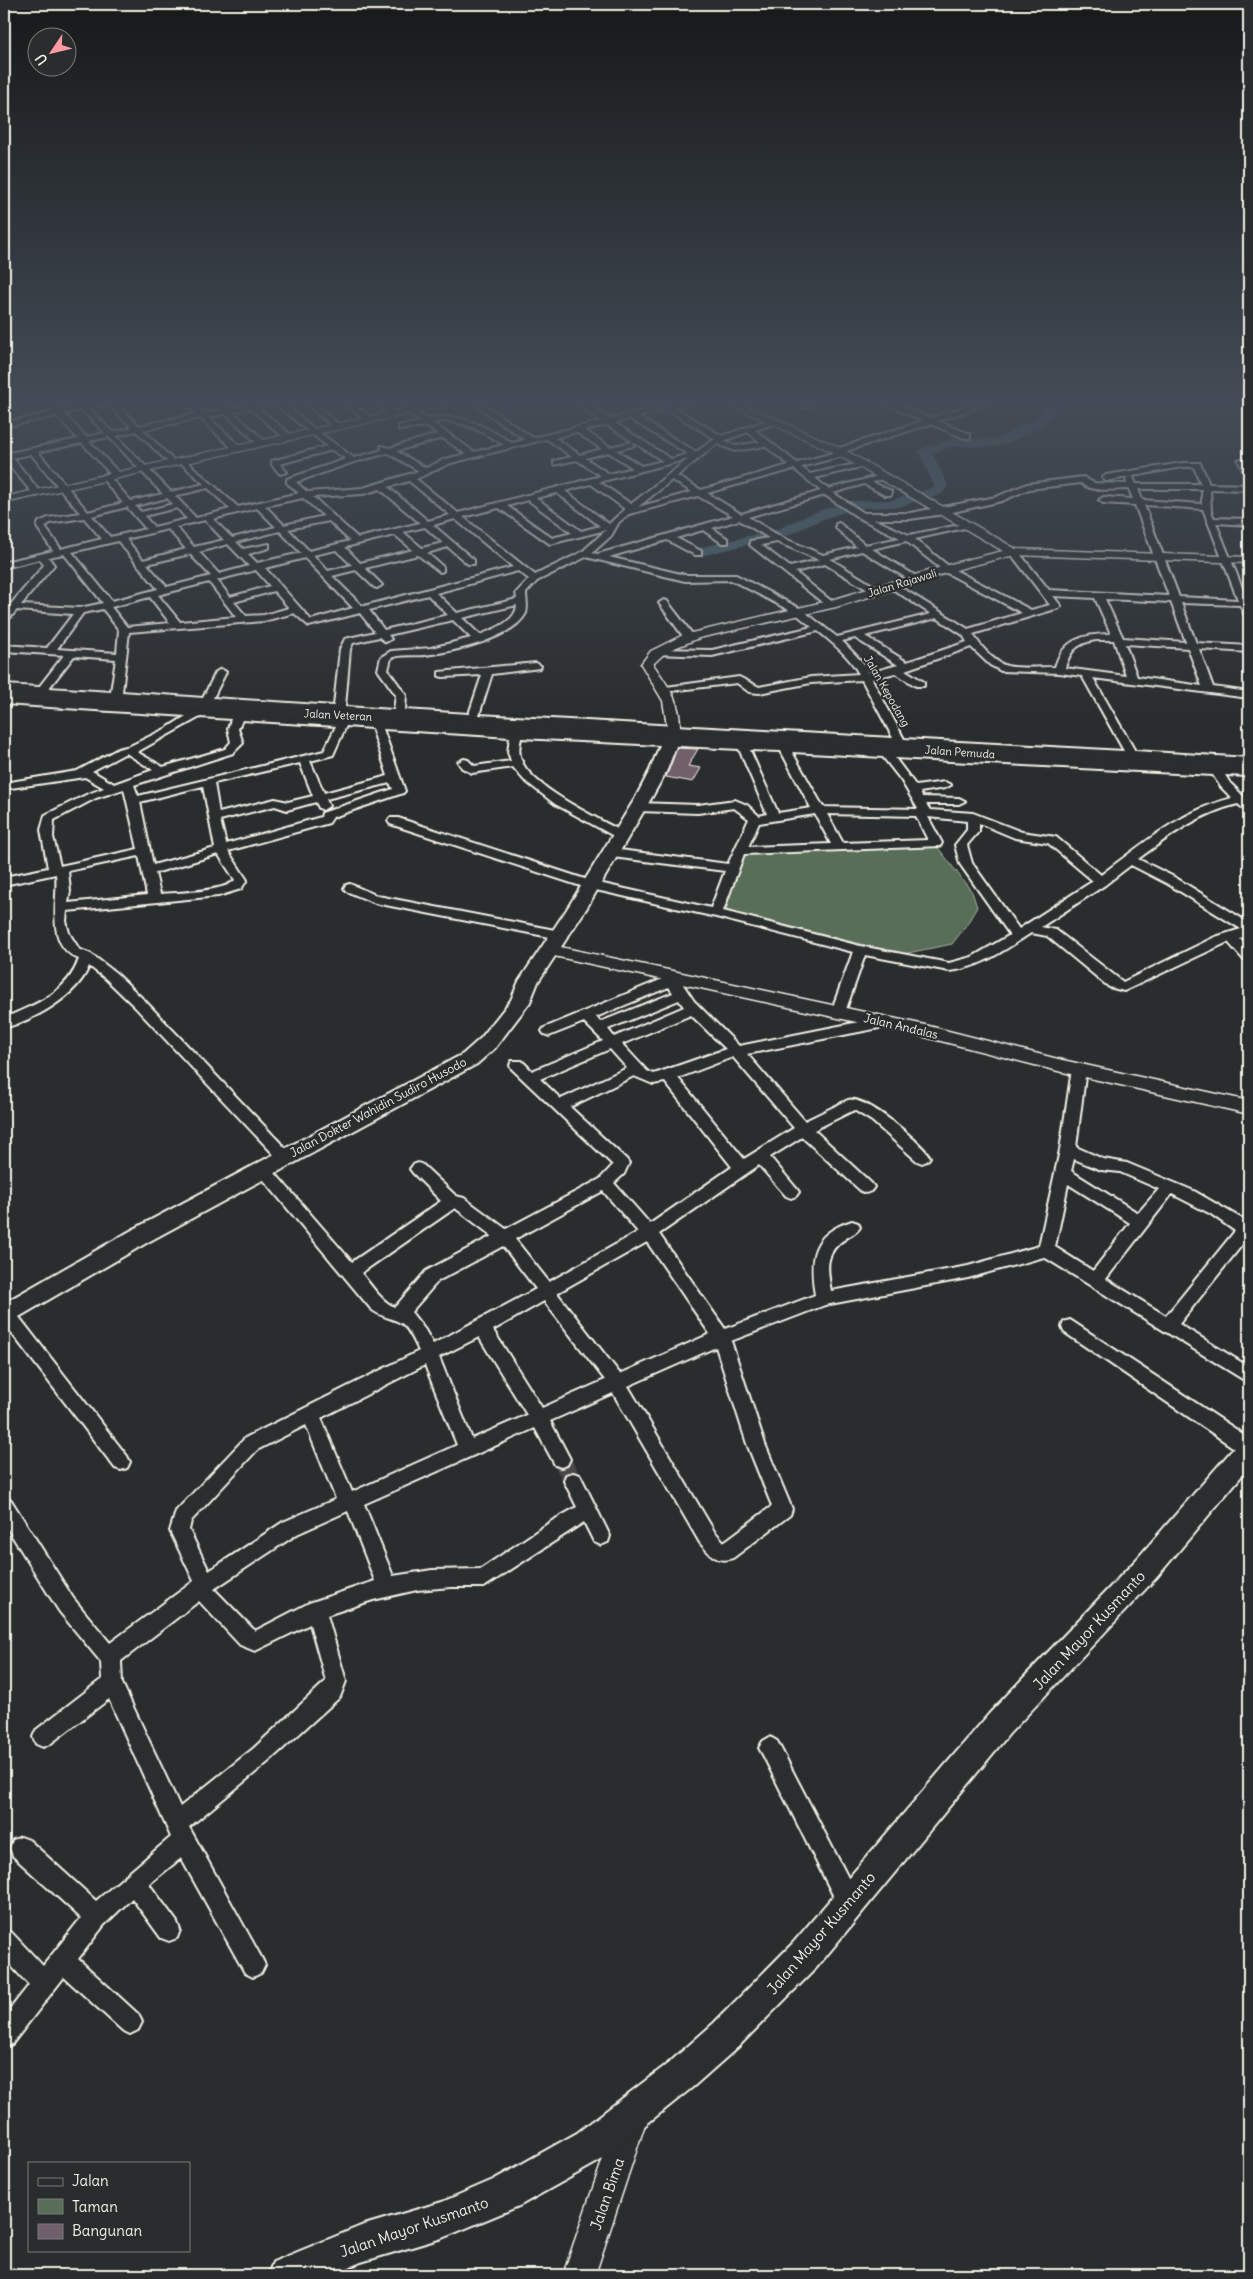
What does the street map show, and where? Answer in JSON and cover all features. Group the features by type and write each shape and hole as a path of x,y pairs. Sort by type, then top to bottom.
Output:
{"main road":[{"name":"Jalan Veteran","path":"4,695 343,715 377,721 436,722 517,731 671,735"},
{"name":"Jalan Pemuda","path":"671,735 897,748 1134,758 1214,768 1249,768"},
{"name":"Jalan Dokter Wahidin Sudiro Husodo","path":"5,1313 284,1157 470,1059 488,1043 520,1002 530,981 591,886 638,807 671,735"},
{"name":"Jalan Mayor Kusmanto","path":"286,2275 320,2268 361,2244 442,2220 506,2193 590,2146 682,2074 726,2035 798,1962 1000,1724 1146,1569 1249,1448"}],"street":[{"path":"78,507 108,541"},
{"path":"112,701 122,656 124,630 107,605 41,527 42,524 62,518 119,507"},
{"path":"131,507 152,530"},
{"path":"138,515 173,507"},
{"path":"180,507 192,520"},
{"path":"4,565 246,507"},
{"path":"261,507 361,609 397,654"},
{"path":"317,507 356,541"},
{"path":"408,507 471,562"},
{"path":"445,507 534,579"},
{"path":"9,607 80,611 492,507"},
{"path":"504,507 547,540 554,541 609,528"},
{"path":"543,507 580,534"},
{"path":"582,507 609,528"},
{"path":"624,507 628,511"},
{"path":"400,712 401,695 383,667 386,657 397,654 440,650 478,639 512,622 522,610 521,592 534,579 585,554 608,534 609,528 615,521 632,507"},
{"path":"628,511 643,507"},
{"path":"724,507 774,537 824,560 876,591"},
{"path":"598,557 777,507"},
{"path":"847,507 908,538 928,556 948,570 1031,614"},
{"path":"937,507 989,538 1009,553 1048,593 1056,606 967,633"},
{"path":"862,516 907,516 960,507"},
{"path":"1141,507 1208,690"},
{"path":"1207,507 1225,559 1247,603 1249,616"},
{"path":"1236,511 1246,525"},
{"path":"207,516 241,553 277,587 295,610 309,622 519,568"},
{"path":"142,563 329,518"},
{"path":"1210,520 1246,525"},
{"path":"786,571 863,548 966,525"},
{"path":"170,526 214,578 242,619"},
{"path":"839,526 863,548 916,580"},
{"path":"706,527 724,541"},
{"path":"397,532 440,569"},
{"path":"667,537 698,553"},
{"path":"774,537 753,543 830,604"},
{"path":"120,538 164,590"},
{"path":"327,574 451,544"},
{"path":"241,553 266,546"},
{"path":"338,546 377,585"},
{"name":"Jalan Rajawali","path":"656,652 689,637 830,604 916,580 984,558 1009,553 1249,560"},
{"name":"Jalan Kepodang","path":"585,554 685,578 733,577 798,612 835,640 854,658 866,677 936,843 839,847"},
{"path":"4,619 9,607 49,565 42,556"},
{"path":"894,586 967,633 973,643 998,666 1016,669 1060,670 1249,695"},
{"path":"229,600 277,587"},
{"path":"429,591 478,639"},
{"path":"152,593 177,625"},
{"path":"1048,593 1247,603"},
{"path":"1099,596 1118,639 1132,679"},
{"path":"134,800 329,753 343,715 346,643 521,600"},
{"path":"664,603 689,637"},
{"path":"124,630 264,618 295,610"},
{"path":"49,652 80,611"},
{"path":"835,640 939,615"},
{"path":"671,735 674,713 666,690 647,664 650,657 656,652 712,653 820,628"},
{"path":"857,635 902,668 920,684"},
{"path":"1060,670 1064,653 1079,640 1091,637 1249,649"},
{"path":"666,690 739,680 753,690 759,690 810,680 866,677 902,668 973,643"},
{"path":"4,648 70,654 122,656"},
{"path":"42,690 70,654"},
{"path":"443,674 461,674 536,666"},
{"path":"473,718 488,671"},
{"path":"81,773 122,750 134,748 171,730 203,707 221,672"},
{"path":"1085,673 1134,758 1249,761"},
{"path":"4,688 42,690 112,701"},
{"path":"4,701 112,701"},
{"path":"203,707 238,716 343,715 400,712 436,722 473,718 671,735 742,746 897,748 1214,768 1249,773"},
{"path":"238,716 234,729 237,743 233,749 162,771 128,785 92,796 49,818 47,823 48,837 64,891 60,921 65,940 74,952 86,958 116,980 284,1157"},
{"path":"326,815 396,793 399,788 377,721"},
{"path":"517,731 514,755 517,763 532,782 576,812 616,845 732,868"},
{"path":"742,746 774,816"},
{"path":"134,748 132,753 134,755 162,771"},
{"path":"740,852 839,847 785,748"},
{"path":"147,871 328,818 304,759"},
{"path":"464,762 472,770 517,763"},
{"path":"1214,768 1244,804"},
{"path":"4,786 81,773 90,774 114,789"},
{"path":"214,818 275,802 287,806 395,778"},
{"path":"61,908 154,897 202,894 237,886 241,880 222,850 208,781"},
{"path":"916,795 945,784"},
{"path":"128,785 134,800 143,852 154,897"},
{"path":"916,795 959,801"},
{"path":"394,820 591,886 716,913 860,950 950,968 962,967 982,959 1101,882 1129,858 1212,808 1226,802 1244,804"},
{"path":"638,807 698,809 735,804 743,807 756,819"},
{"path":"716,913 732,868 752,823 756,819 818,810 923,813 973,817 1019,835 1052,840 1101,882"},
{"path":"973,817 973,831 961,844 966,864 974,871 1018,936"},
{"path":"4,881 143,852"},
{"path":"1129,858 1172,881 1249,929"},
{"path":"350,888 374,899 556,942"},
{"path":"1044,918 1051,933 1114,984 1124,987 1220,940 1232,938 1249,929"},
{"path":"1030,929 1051,933"},
{"path":"1232,938 1249,957"},
{"name":"Jalan Andalas","path":"556,942 671,979 884,1022 1249,1108"},
{"path":"838,1012 860,950"},
{"path":"4,1023 66,991 80,975 86,958"},
{"path":"549,1031 671,979 694,1008 736,1051 803,1129 866,1187"},
{"path":"598,1028 682,994"},
{"path":"530,1078 694,1008"},
{"path":"586,1015 611,1044 648,1078 668,1076 736,1051 814,1038 884,1022"},
{"path":"397,1315 408,1306 425,1281 432,1276 605,1183 619,1170 621,1163 558,1106 517,1065"},
{"path":"558,1106 636,1069"},
{"path":"1046,1250 1068,1150 1079,1069"},
{"path":"668,1076 742,1168"},
{"path":"587,1511 554,1530 484,1578 474,1580 446,1578 388,1588 316,1610 255,1640 247,1638 204,1586 179,1531 183,1517 251,1444 482,1328 649,1233 742,1168 803,1129 853,1104 859,1104 922,1157"},
{"path":"1068,1150 1101,1164 1122,1166 1216,1210 1247,1227 1168,1326"},
{"path":"761,1157 791,1192"},
{"path":"263,1169 384,1311 397,1315 401,1313 410,1320 430,1355 467,1448"},
{"path":"418,1169 452,1202"},
{"path":"1062,1173 1140,1222"},
{"path":"350,1272 452,1202 458,1202 506,1237 617,1382 707,1537 719,1551 726,1552 783,1509 756,1444 720,1337 649,1233 605,1183"},
{"path":"1096,1280 1140,1222 1169,1188"},
{"path":"836,1297 818,1260 832,1239 852,1227"},
{"path":"253,1965 180,1832 112,1684 111,1658 116,1651 284,1530 720,1337 836,1297 968,1272 1046,1250 1249,1376"},
{"path":"5,1313 121,1462"},
{"path":"1070,1326 1249,1448"},
{"path":"482,1328 539,1418 561,1459"},
{"path":"309,1414 318,1429 388,1588"},
{"path":"573,1481 600,1536"},
{"path":"4,1506 75,1616 92,1640 111,1658"},
{"path":"4,2036 43,1983 96,1917 134,1882 180,1832 333,1690 336,1681 316,1610"},
{"path":"43,1736 112,1684"},
{"path":"770,1748 849,1903"},
{"path":"20,1848 96,1917"},
{"path":"134,1882 169,1930"},
{"path":"4,1941 43,1983"},
{"path":"62,1960 130,2022"},
{"name":"Jalan Bima","path":"579,2275 614,2176 633,2113"}],"green space":[{"path":"933,841 972,892 977,907 966,926 952,944 903,954 726,912 740,852"}],"building":[{"path":"677,748 698,749 688,766 701,768 693,782 666,777"}],"waterway":[{"path":"704,551 783,532 818,516 845,507"}],"tunnel":[{"path":"561,1459 573,1481"}]}
